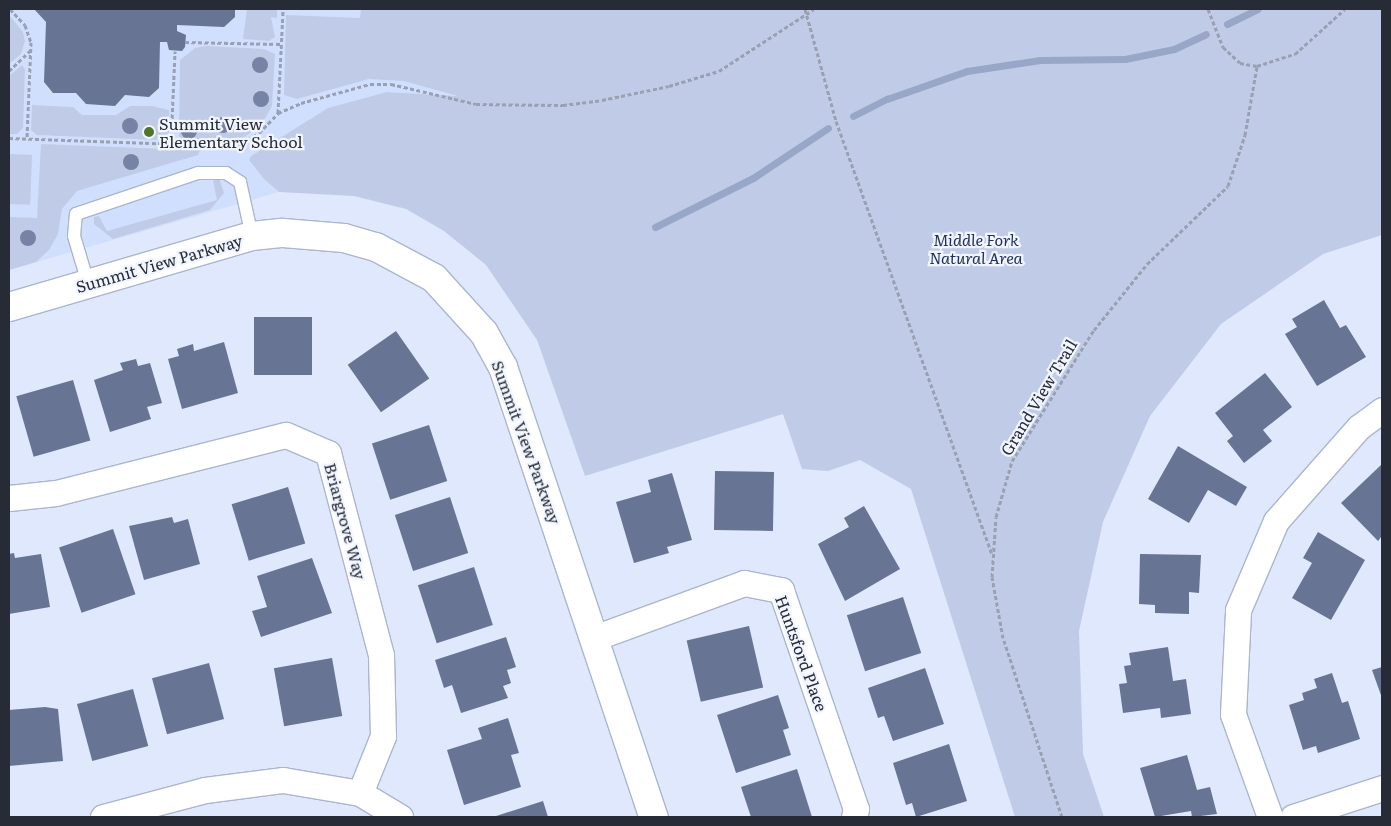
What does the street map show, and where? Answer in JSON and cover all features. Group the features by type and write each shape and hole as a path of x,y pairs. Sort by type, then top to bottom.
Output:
{"street":[{"name":"Summit View Parkway","path":"9,307 252,236 314,233 376,247 434,278 460,302 484,333 503,367 654,817"},
{"path":"1270,817 1233,714 1238,610 1276,521 1359,427 1382,410"},
{"name":"Briargrove Way","path":"9,498 56,493 286,435 328,453 381,655 383,736 360,793"},
{"name":"Huntsford Place","path":"594,638 744,584 781,590 856,809 854,817"},
{"path":"103,817 205,790 283,780 360,793 400,817"},
{"path":"1293,817 1382,788"}],"lane":[{"path":"88,283 74,236 76,214 198,173 226,174 240,182 252,236"}],"path":[{"path":"10,9 29,32 27,139"},
{"path":"278,113 283,9"},
{"path":"9,138 236,146 259,133 278,113 301,102 370,84 391,84 476,104 563,105 602,100 669,86 719,71 806,10 814,9"},
{"path":"1208,9 1223,47 1240,63 1257,66 1295,54 1345,9"},
{"path":"806,10 836,122 993,556"},
{"path":"185,42 281,44"},
{"path":"9,71 30,51"},
{"path":"171,144 175,51"},
{"name":"Grand View Trail","path":"1062,817 1003,638 992,577 996,517 1012,461 1094,330 1147,264 1228,186 1245,136 1257,66"}],"shaded area":[{"name":"Summit View Elementary School","path":"9,9 660,9 462,96 387,92 251,156 249,160 279,192 9,270"}],"green space":[{"path":"247,9 277,9 277,18 271,17 275,37 269,41 243,39"},
{"name":"Middle Fork Natural Area","path":"361,9 1382,9 1382,235 1323,254 1221,324 1150,416 1103,522 1079,631 1083,754 1104,817 1015,817 911,489 860,460 828,471 802,469 783,414 585,476 537,340 486,265 444,231 406,209 354,196 279,192 264,179 249,160 251,156 328,108 387,92 458,96 404,81 369,79 297,99 284,95 286,15 360,18"},
{"path":"9,15 23,32 25,41 21,54 9,64"},
{"path":"206,46 264,49 275,54 272,106 261,126 241,139 224,143 185,141 179,136 180,60 195,48"},
{"path":"22,65 25,69 23,128 17,134 9,134 9,76"},
{"path":"32,105 73,107 82,115 116,115 130,106 152,106 169,110 169,133 158,140 37,135 31,130"},
{"path":"41,144 200,150 198,155 77,191 62,209 58,234 49,250 36,262 9,270 9,217 37,218"},
{"path":"9,154 32,155 30,205 9,204"},
{"path":"219,178 224,193 210,210 113,239 94,224 94,217 99,216 107,231 217,200 213,181"}],"building":[{"path":"34,9 235,9 235,17 224,27 177,25 177,31 186,35 185,47 182,51 169,50 167,42 160,42 159,88 149,97 125,95 115,106 86,104 76,93 53,93 44,82 46,22"},
{"path":"1324,300 1340,328 1346,325 1366,357 1317,386 1285,334 1297,327 1292,319"},
{"path":"254,317 312,317 312,375 254,375"},
{"path":"396,331 429,379 381,412 348,365"},
{"path":"224,342 238,393 182,409 168,359 179,356 177,349 193,344 194,351"},
{"path":"136,359 138,366 150,363 162,403 147,407 151,419 110,432 94,380 123,370 120,363"},
{"path":"1265,373 1292,407 1263,430 1272,441 1244,463 1227,441 1233,436 1215,413"},
{"path":"73,380 90,441 34,457 16,396"},
{"path":"429,425 447,481 390,500 372,444"},
{"path":"1178,446 1247,487 1236,506 1208,490 1189,523 1148,499"},
{"path":"1381,465 1382,536 1378,541 1341,503"},
{"path":"715,471 774,472 773,531 714,530"},
{"path":"672,473 692,540 667,547 669,553 634,563 616,502 651,492 648,480"},
{"path":"288,487 305,543 249,561 232,504"},
{"path":"450,497 468,553 413,571 395,515"},
{"path":"864,506 900,569 845,601 818,544 849,527 844,518"},
{"path":"172,517 174,523 188,519 200,564 144,580 129,526"},
{"path":"113,529 135,594 82,613 59,548"},
{"path":"1318,532 1365,560 1331,620 1292,598 1312,563 1303,558"},
{"path":"14,553 15,558 41,554 50,607 9,614 9,554"},
{"path":"1140,554 1201,555 1199,593 1189,592 1189,614 1155,613 1155,605 1139,604"},
{"path":"312,558 332,613 261,637 252,611 267,607 257,576"},
{"path":"474,567 493,625 437,643 418,585"},
{"path":"903,597 921,653 865,671 847,615"},
{"path":"749,626 763,687 701,702 687,640"},
{"path":"506,637 516,667 507,670 511,683 503,686 508,698 461,713 452,685 444,688 435,660"},
{"path":"1168,647 1173,681 1186,679 1191,714 1161,718 1160,708 1123,713 1119,684 1127,683 1124,666 1131,665 1129,653"},
{"path":"332,658 342,716 284,726 274,668"},
{"path":"209,663 224,719 167,734 152,678"},
{"path":"1382,667 1382,698 1372,670"},
{"path":"925,668 944,724 893,741 884,716 878,718 868,688"},
{"path":"1332,673 1342,703 1348,701 1360,739 1318,753 1316,746 1303,750 1289,705 1304,700 1302,693 1317,688 1314,679"},
{"path":"133,689 148,746 92,761 77,704"},
{"path":"778,695 789,728 783,730 791,755 736,773 717,715"},
{"path":"45,707 58,709 63,761 9,766 9,710"},
{"path":"508,718 519,753 511,755 521,787 464,805 447,750 482,739 478,728"},
{"path":"949,744 967,801 916,817 912,803 906,805 893,763"},
{"path":"1187,755 1197,790 1210,787 1217,814 1192,817 1191,811 1155,817 1140,768"},
{"path":"797,769 812,817 751,817 741,787"},
{"path":"543,801 548,817 493,817"}],"waterway":[{"path":"1227,24 1258,9"},
{"path":"853,116 887,99 967,71 1040,60 1125,59 1174,49 1206,34"},
{"path":"655,227 753,178 828,128"}],"place":[{"name":"Summit View Elementary School","path":"149,132"}]}
